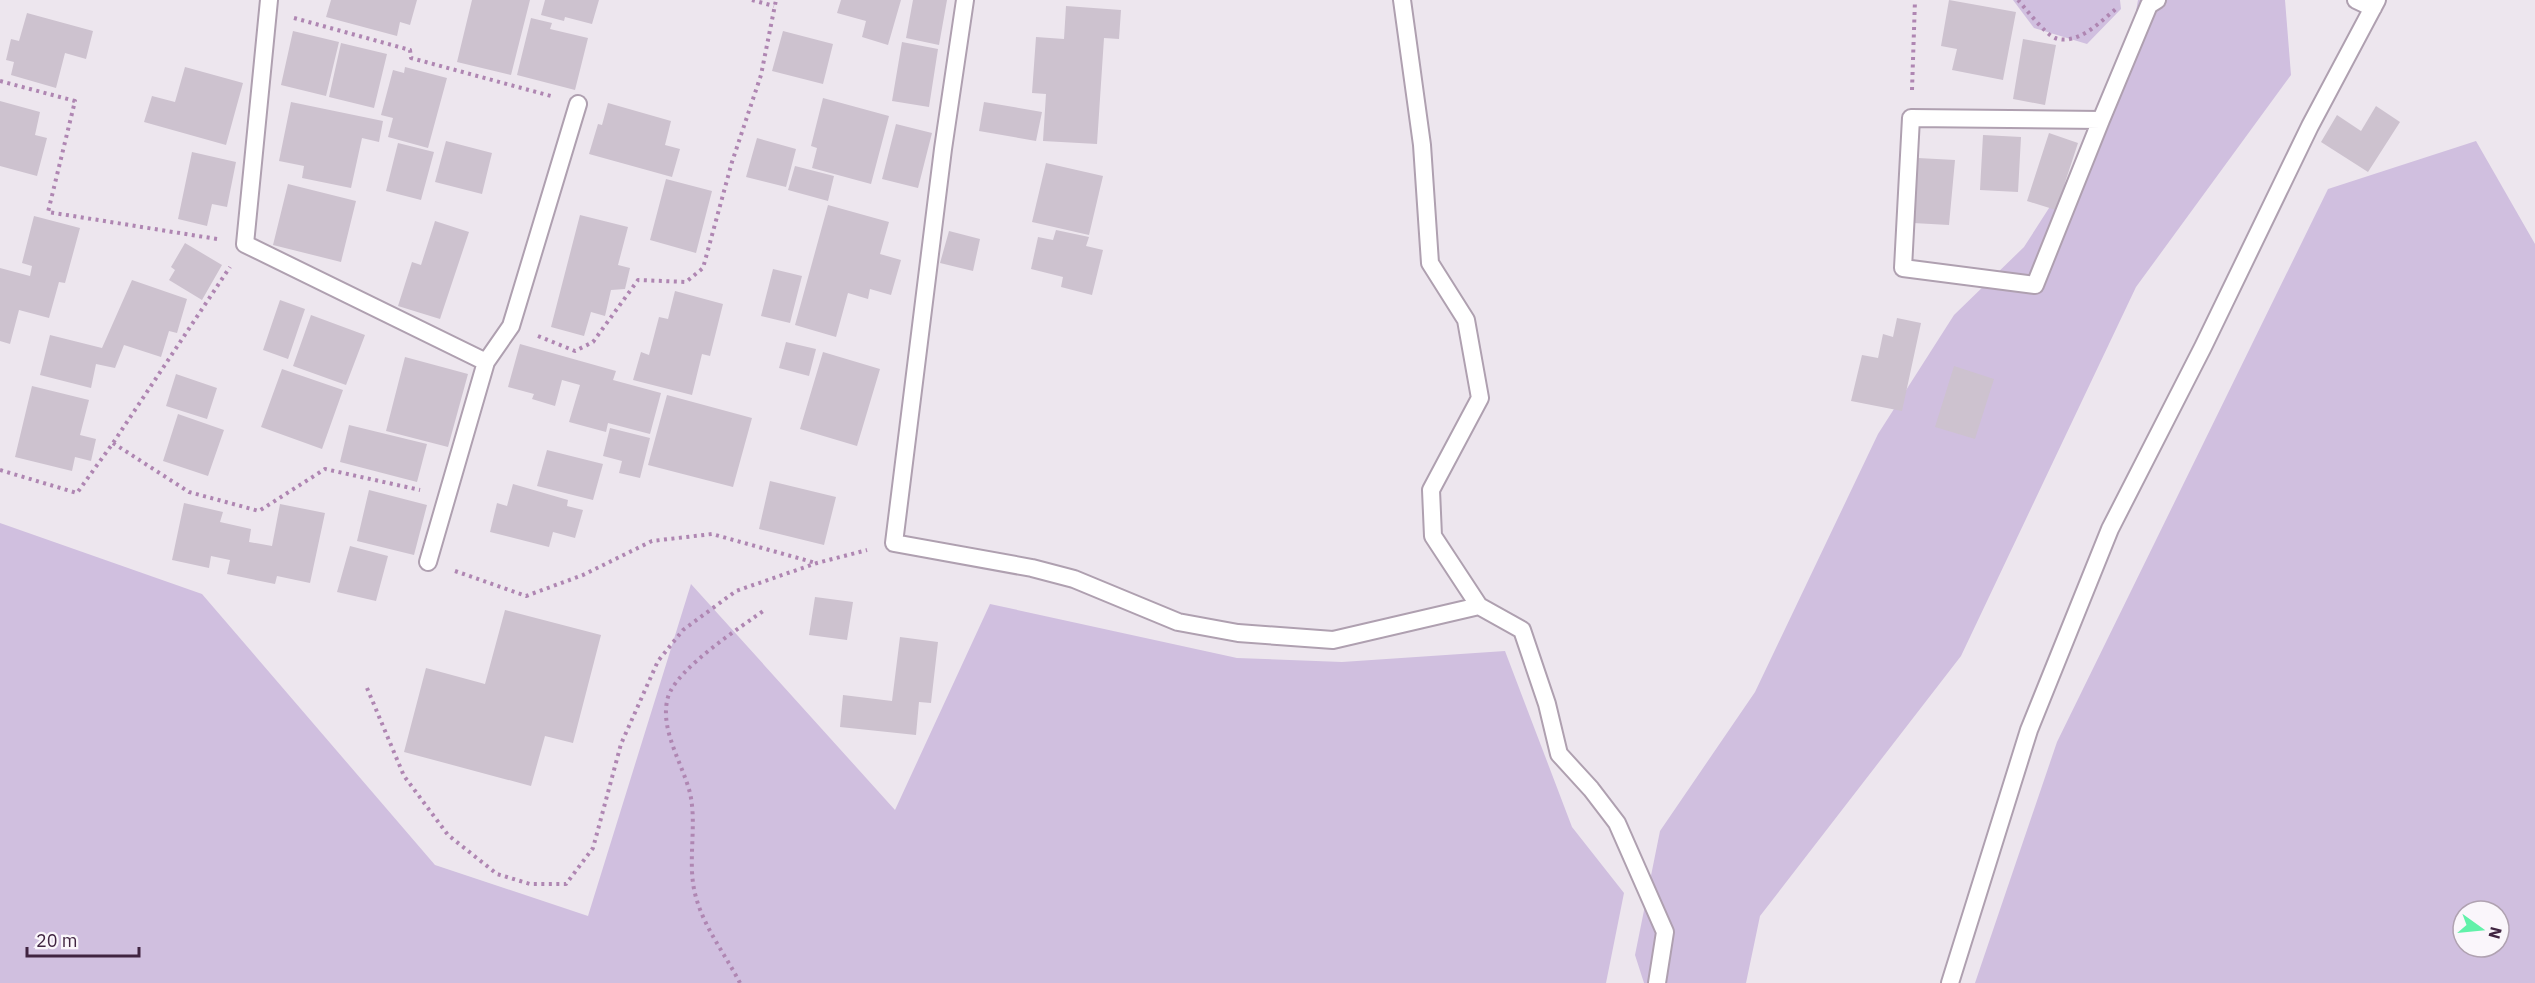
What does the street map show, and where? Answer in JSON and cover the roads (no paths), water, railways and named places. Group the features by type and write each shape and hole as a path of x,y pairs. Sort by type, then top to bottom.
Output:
{"street":[{"path":"965,0 894,543 1032,568 1074,579 1178,622 1238,633 1333,640 1479,606"},
{"path":"1402,0 1422,145 1430,263 1466,320 1480,398 1431,490 1433,536 1479,606 1522,630 1547,704 1559,754 1591,789 1617,823 1665,932 1657,983"},
{"path":"2101,120 1911,118 1903,268 2035,285 2149,6 2157,0"},
{"path":"1950,983 2029,730 2110,529 2203,347 2310,126 2375,4 2356,0"},
{"path":"268,5 245,244 486,362"},
{"path":"428,562 486,362 511,326 578,104"}]}
